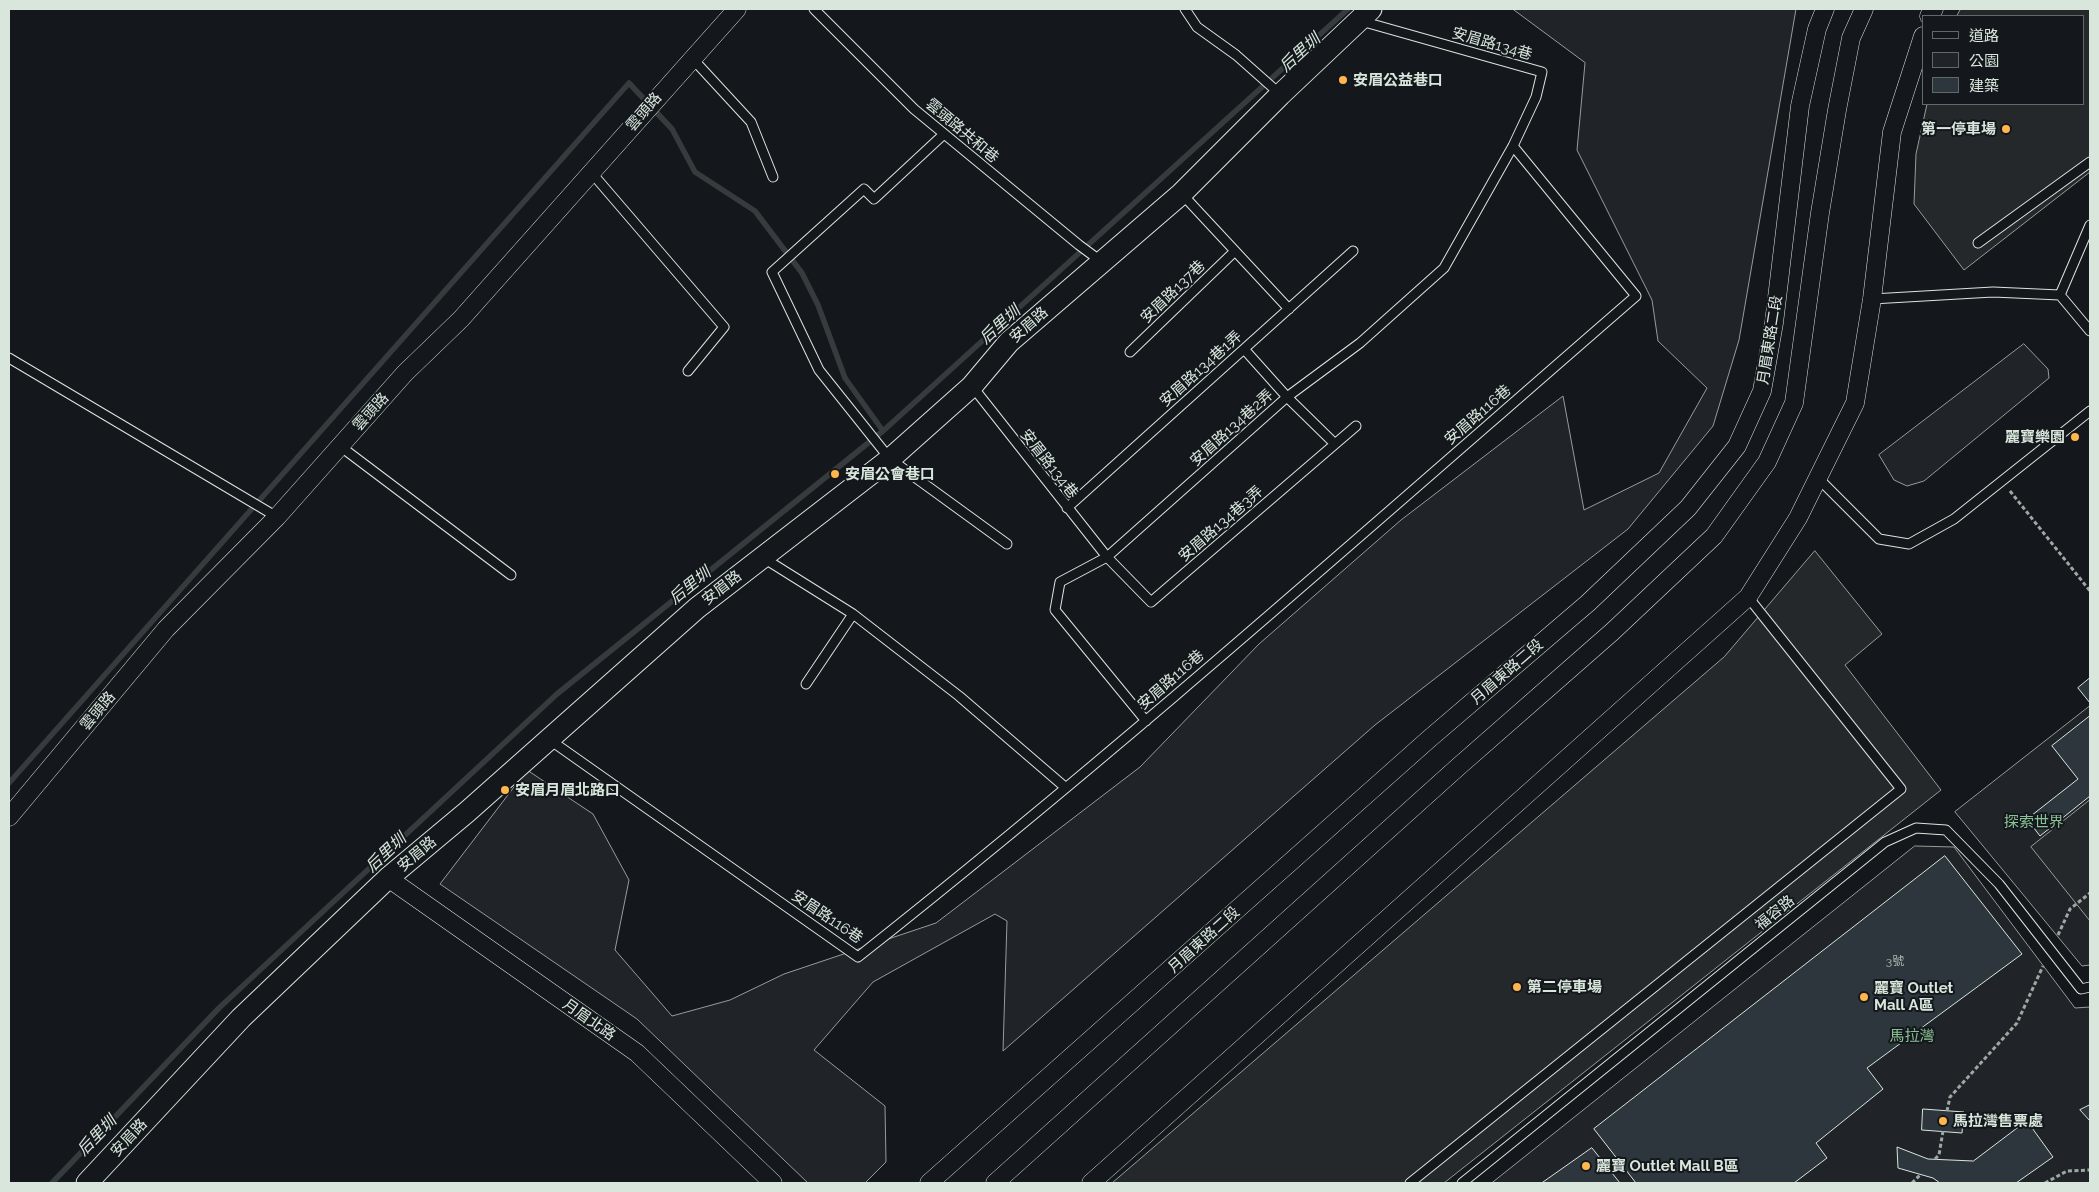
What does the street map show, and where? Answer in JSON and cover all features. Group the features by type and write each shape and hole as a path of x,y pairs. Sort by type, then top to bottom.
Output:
{"street":[{"name":"雲頭路","path":"9,817 166,629 277,517 405,373 461,319 737,9"},
{"name":"月眉東路二段","path":"929,1183 1429,740 1588,603 1688,508 1737,446 1762,391 1774,323 1800,106 1817,29 1825,9"},
{"path":"995,1183 1458,767 1612,632 1714,536 1767,462 1794,403 1820,213 1837,110 1851,38 1864,9"},
{"name":"安眉路","path":"87,1183 241,1018 388,878 697,608 890,459 972,386 1009,342 1181,194 1280,94 1365,15"},
{"path":"1091,1183 1748,597 1798,518 1856,403 1872,299 1892,132 1922,39"},
{"name":"月眉北路","path":"388,878 637,1053 773,1183"}],"lane":[{"name":"雲頭路共和巷","path":"814,9 914,109 1079,246 1103,262"},
{"path":"1185,9 1197,27 1236,55 1280,94"},
{"name":"安眉路134巷","path":"1365,15 1542,72 1536,97 1513,146"},
{"path":"692,58 751,122 772,177"},
{"path":"944,134 874,198 864,189 772,272 819,370 890,459 1006,544"},
{"name":"安眉路134巷2弄","path":"1146,721 1055,610 1060,582 1107,557 1288,397 1360,343 1444,268 1513,146"},
{"name":"安眉路116巷","path":"548,739 858,957 976,864 1146,721 1636,296 1513,146"},
{"path":"1978,243 2090,162"},
{"path":"591,172 724,328 688,371"},
{"path":"1181,194 1288,309"},
{"path":"2060,295 2090,225"},
{"name":"安眉路137巷","path":"1130,352 1235,251"},
{"name":"安眉路134巷1弄","path":"1067,508 1353,251"},
{"path":"1872,299 1993,292 2060,295 2090,330"},
{"path":"1244,349 1335,444"},
{"path":"9,358 277,517"},
{"name":"安眉路134巷","path":"972,386 1107,557"},
{"path":"1818,478 1879,538 1909,544 1954,519 2090,411"},
{"name":"安眉路134巷3弄","path":"1107,557 1151,602 1356,426"},
{"path":"340,446 511,575"},
{"path":"762,557 853,614 959,696 1066,788"},
{"path":"1410,1183 1901,789 1748,597"},
{"path":"806,684 853,614"},
{"name":"福容路","path":"1462,1183 1885,842 1916,828 1946,830 1999,884 2081,989 2090,987"}],"path":[{"path":"2002,481 2090,591"},
{"path":"2058,935 2070,909 2090,894"},
{"path":"1947,1111 1950,1097 2017,1023 2044,966"},
{"path":"1935,1159 1939,1154 1943,1131"},
{"path":"2045,1183 2066,1171 2090,1170"},
{"path":"1912,1183 1920,1175"}],"green space":[{"path":"1513,9 1796,9 1739,340 1713,426 1628,529 1375,725 1003,1051 1007,921 995,914 873,982 814,1050 885,1106 886,1162 865,1183 808,1183 637,1019 440,884 527,770 593,814 629,880 615,950 672,1016 730,1000 784,974 936,923 1140,767 1259,644 1401,520 1563,396 1584,510 1659,473 1707,388 1658,341 1652,300 1577,150 1585,63"},
{"path":"2024,344 2048,369 2049,378 1924,481 1907,486 1894,480 1879,455"},
{"name":"探索世界","path":"2090,706 2090,965 2082,966 1955,812"},
{"name":"馬拉灣","path":"1915,846 1954,847 2075,1008 2090,1007 2090,1183 1492,1183"}],"shaded area":[{"name":"第一停車場","path":"1961,9 2090,9 2090,172 1964,270 1914,204 1916,154 1927,105 2084,105 2084,15 1958,15"},
{"name":"第二停車場","path":"1815,551 1882,634 1845,665 1941,790 1444,1183 1112,1183 1724,657"},
{"path":"2090,800 2090,921 2031,847"}],"building":[{"path":"2090,678 2090,703 2078,688"},
{"path":"2090,716 2090,796 2040,836 2027,819 2078,779 2052,746"},
{"name":"麗寶 Outlet Mall A區","path":"1945,856 2022,954 1867,1068 1883,1089 1816,1143 1827,1158 1794,1183 1636,1183 1594,1129"},
{"path":"2090,1105 2090,1121 2080,1110"},
{"name":"馬拉灣售票處","path":"1923,1109 1964,1112 1962,1133 1922,1130"},
{"path":"2027,1121 2053,1157 2016,1183 1940,1183 1933,1178 1898,1168 1897,1147 1928,1159 1973,1161"},
{"name":"麗寶 Outlet Mall B區","path":"1592,1148 1620,1183 1542,1183"}],"waterway":[{"name":"后里圳","path":"52,1183 219,1008 557,694 883,431 1348,9"},
{"path":"9,783 629,83 672,129 695,172 755,211 802,273 818,305 845,378 883,431"}],"place":[{"name":"安眉公益巷口","path":"1343,80"},
{"name":"第一停車場","path":"2006,129"},
{"name":"麗寶樂園","path":"2075,437"},
{"name":"安眉公會巷口","path":"835,474"},
{"name":"安眉月眉北路口","path":"505,790"},
{"name":"第二停車場","path":"1517,987"},
{"name":"麗寶 Outlet Mall A區","path":"1864,997"},
{"name":"馬拉灣售票處","path":"1943,1121"},
{"name":"麗寶 Outlet Mall B區","path":"1586,1166"}]}
